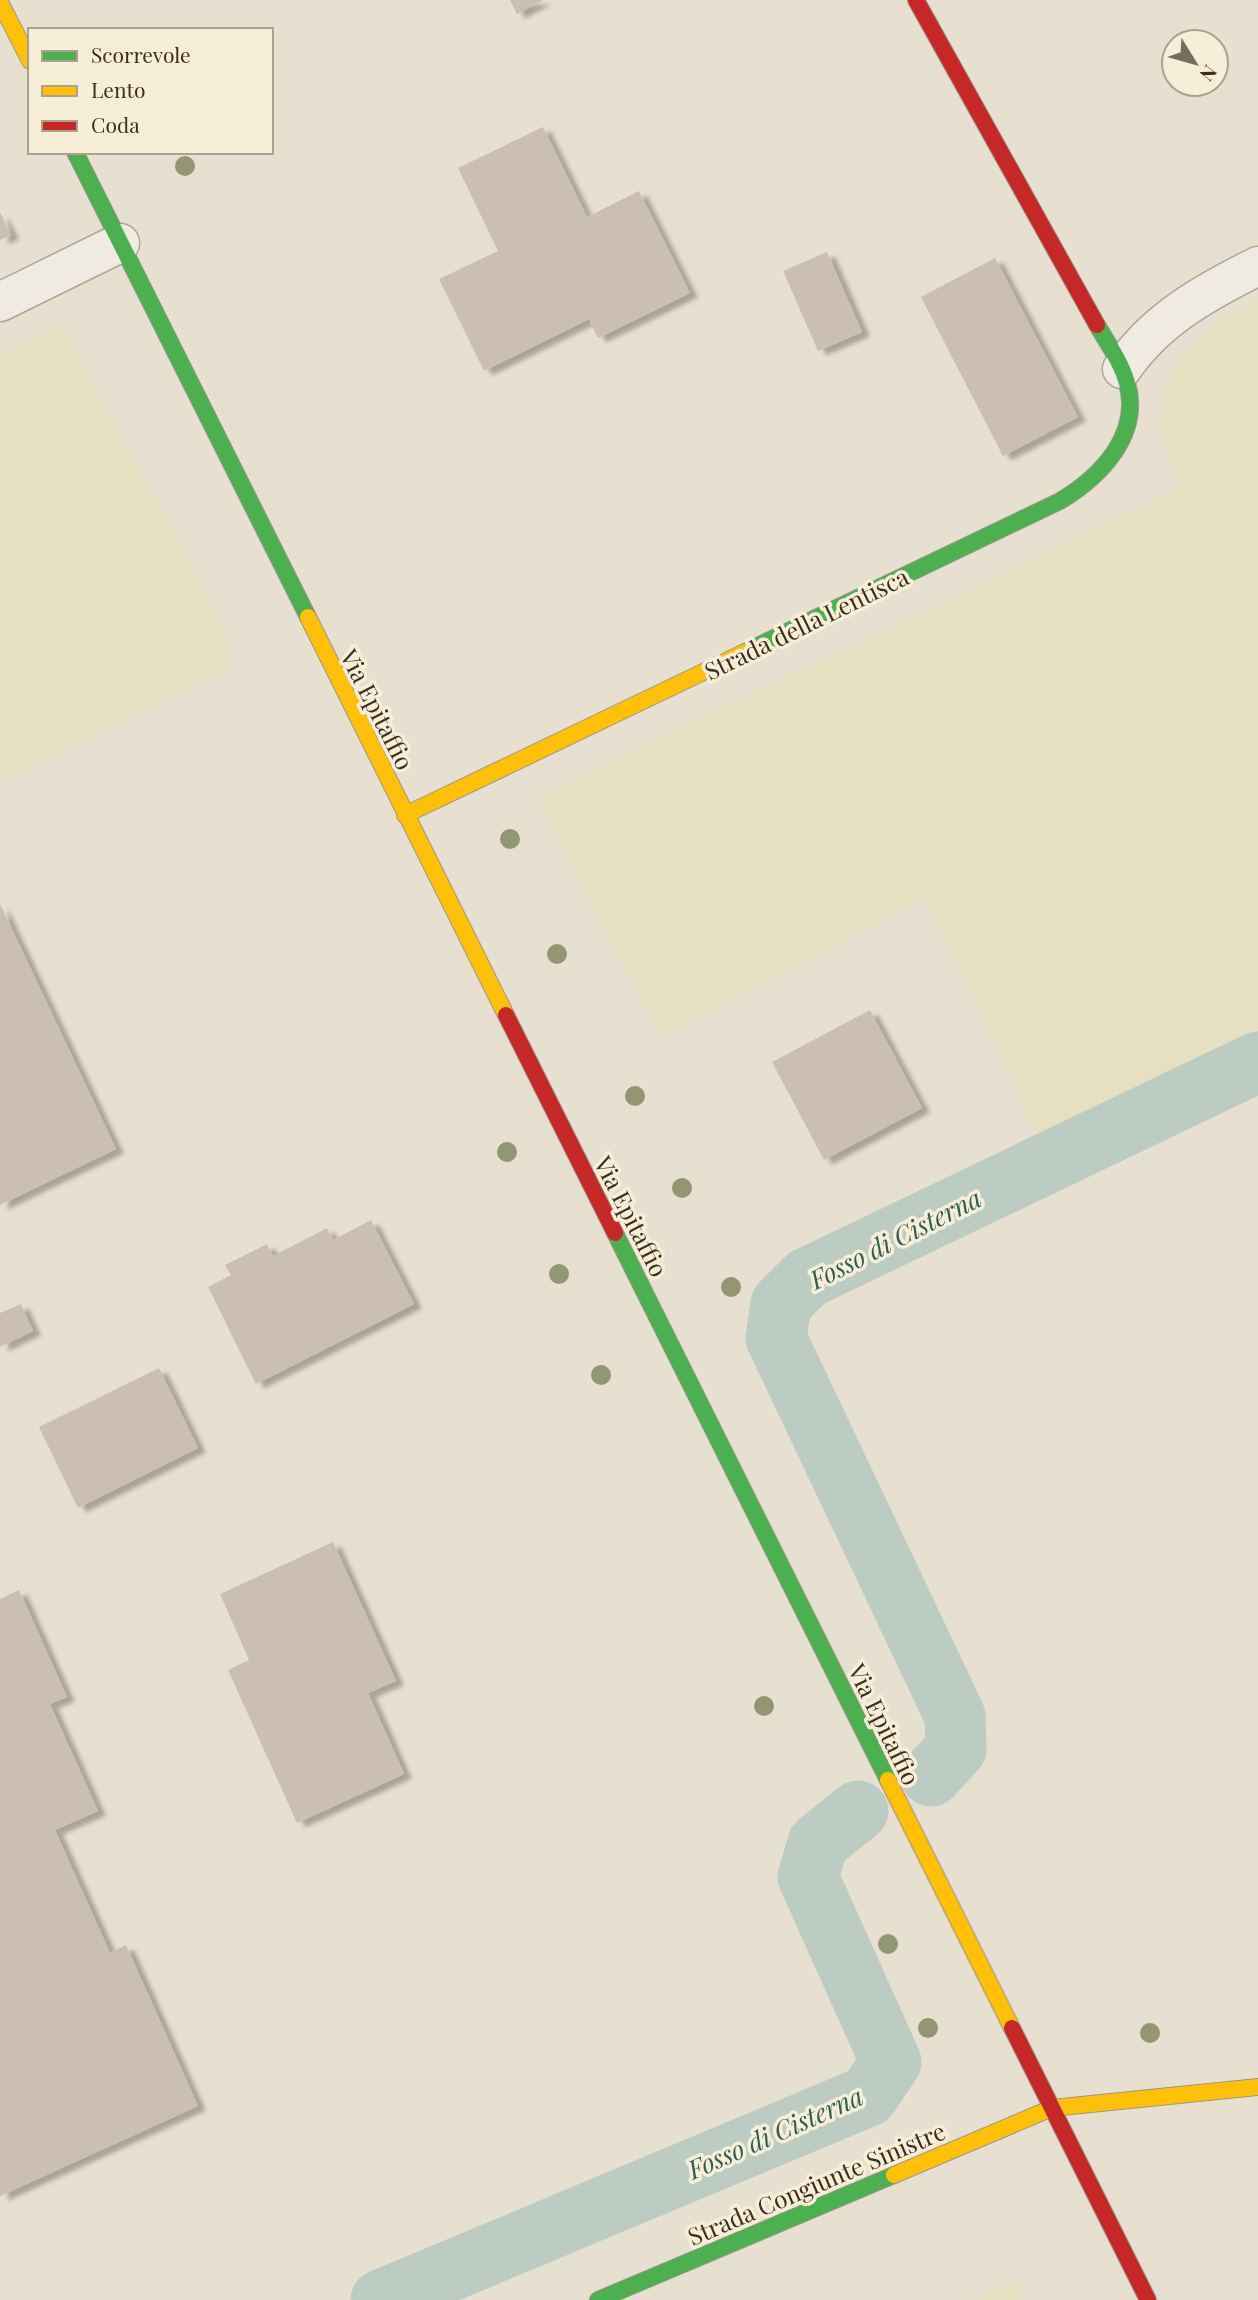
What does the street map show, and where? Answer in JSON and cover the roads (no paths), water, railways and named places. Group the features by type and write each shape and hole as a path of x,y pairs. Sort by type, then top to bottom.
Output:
{"main road":[{"name":"Strada della Lentisca","path":"405,815 1079,491 1096,478 1110,460 1121,441 1130,401 1122,369 916,0"},
{"path":"0,2 28,57"},
{"name":"Via Epitaffio","path":"76,154 1148,2300"},
{"name":"Strada Congiunte Sinistre","path":"598,2300 1052,2108 1258,2087"}],"street":[{"path":"0,302 120,243"},
{"path":"1122,369 1134,352 1169,317 1219,285 1258,266"}],"waterway":[{"name":"Fosso di Cisterna","path":"931,1776 956,1749 955,1716 776,1338 781,1304 807,1278 1258,1062"},
{"name":"Fosso di Cisterna","path":"381,2300 868,2096 891,2062 808,1877 818,1843 858,1811"}]}
